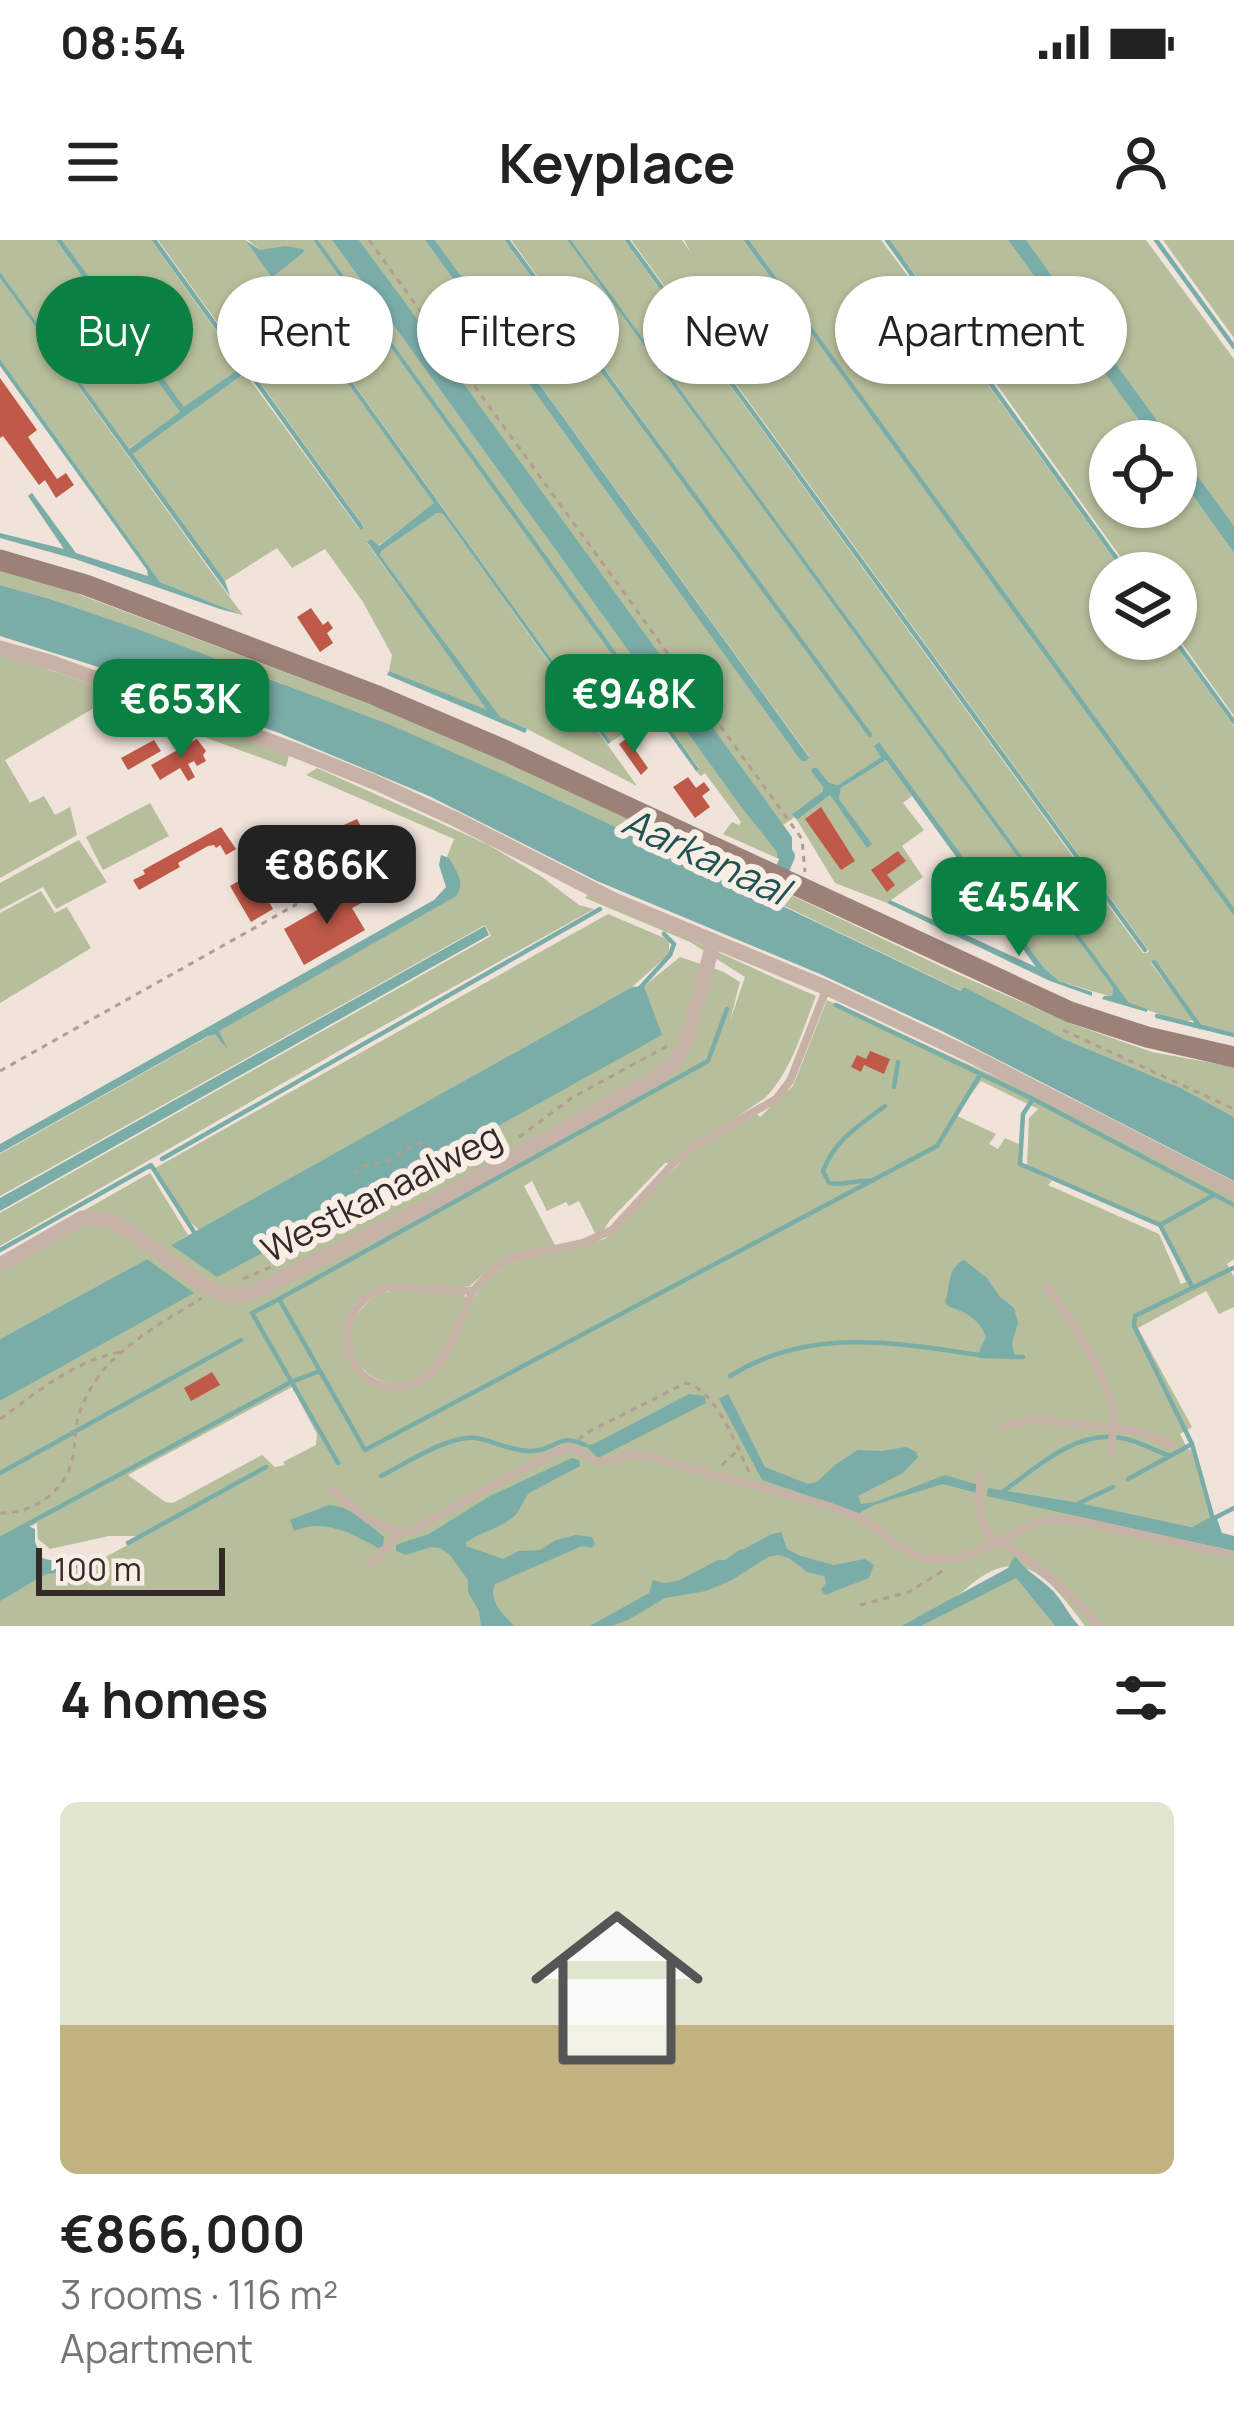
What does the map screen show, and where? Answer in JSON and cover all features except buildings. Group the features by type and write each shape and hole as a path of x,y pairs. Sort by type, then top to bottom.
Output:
{"main road":[{"path":"0,560 86,585 375,695 757,867 801,882 1070,1012 1147,1037 1234,1057"}],"street":[{"path":"0,648 296,750 454,819 614,900 826,988 970,1055 1234,1190"},
{"name":"Westkanaalweg","path":"0,1264 82,1218 106,1219 126,1228 209,1289 229,1296 249,1294 418,1211 655,1078 674,1063 686,1042 714,941"}],"lane":[{"path":"473,1291 388,1287 366,1297 354,1308 346,1337 359,1372 377,1384 398,1388 429,1376 473,1291 493,1269 512,1258 584,1243 612,1230 693,1147 776,1100 790,1082 826,988"},
{"path":"1047,1288 1064,1307 1112,1398 1110,1450"},
{"path":"1003,1427 1034,1419 1136,1431 1173,1445"},
{"path":"371,1563 401,1533 553,1453 572,1448 598,1462 639,1454 826,1505 866,1520 898,1546 925,1559 960,1558 1039,1521 1076,1520 1234,1555"},
{"path":"981,1474 978,1500 986,1530 1082,1606 1098,1626"},
{"path":"333,1490 368,1519 401,1533"}],"path":[{"path":"369,240 802,839 801,882"},
{"path":"0,1071 297,904"},
{"path":"1070,1012 1063,1031 1234,1109"},
{"path":"355,1175 360,1166 390,1160 416,1143 425,1143 457,1172"},
{"path":"0,1419 46,1384 122,1352"},
{"path":"584,1435 686,1383 700,1386 756,1485"},
{"path":"714,1472 738,1450"},
{"path":"860,1604 909,1592 960,1558"}],"green space":[{"path":"0,240 56,240 82,276 36,276 36,322 0,272"},
{"path":"62,240 151,240 177,276 88,276"},
{"path":"158,240 245,240 271,276 217,276 217,322 193,289 193,276 184,276"},
{"path":"248,240 313,240 339,276 276,276 304,252 260,250"},
{"path":"318,240 332,240 358,276 344,276"},
{"path":"359,240 425,240 451,276 417,276 417,320 393,287 393,276 385,276"},
{"path":"435,240 504,240 530,276 461,276"},
{"path":"511,240 567,240 593,276 537,276"},
{"path":"571,240 624,240 650,276 643,276 643,339 619,306 619,276 597,276"},
{"path":"631,240 682,240 691,253 684,240 743,240 769,276 657,276"},
{"path":"748,240 881,240 908,276 835,276 835,360 811,327 811,276 774,276"},
{"path":"889,240 1008,240 1034,276 916,276"},
{"path":"1026,240 1146,240 1234,359 1234,526 1197,475 1197,420 1157,420 1127,379 1127,276 1052,276"},
{"path":"1163,240 1234,240 1234,338"},
{"path":"0,278 36,328 36,384 76,384 243,615 160,582 0,359"},
{"path":"193,299 217,332 218,384 184,408 167,384 193,384"},
{"path":"619,311 643,344 643,384 672,384 1113,988 1112,997 1059,981 1044,968 879,743 881,757 838,785 829,784 817,768 812,771 823,787 821,793 783,825 463,384 529,384 801,761 807,760 809,756 539,384 610,384 872,736 616,384"},
{"path":"393,325 417,358 417,377 393,344"},
{"path":"811,333 835,366 835,384 848,384 1234,914 1234,1033 1201,1025 1155,960 1151,963 1193,1020 1183,1022 1129,1004 676,384 729,384 1147,953 736,384 811,384"},
{"path":"393,351 654,712 611,742 354,384 393,384"},
{"path":"81,384 160,384 181,413 128,449"},
{"path":"230,384 253,384 359,529 364,527 261,384 349,384 435,503 378,546 367,543 489,712 389,671 392,655 363,602 325,549 292,568 277,548 225,581 133,454"},
{"path":"422,384 436,384 777,858 723,834 732,822 741,822 705,773 701,776 696,771 699,768"},
{"path":"852,384 987,384 1109,552 1089,552 1089,660 1186,660 1234,726 1234,910"},
{"path":"996,384 1113,384 1139,420 1089,420 1089,513"},
{"path":"1197,501 1234,553 1234,716 1194,660 1197,552 1117,552 1100,528 1197,528"},
{"path":"437,513 443,514 637,786 500,718 380,555"},
{"path":"0,569 36,578 382,709 766,880 759,894 509,777 273,680 0,585"},
{"path":"0,655 289,755 286,767 106,701 5,760 30,803 44,796 55,815 70,807 77,835 0,878"},
{"path":"886,760 912,796 903,803 924,830 902,846 923,877 887,903 835,883 797,820 830,795 868,847 871,844 839,799 841,788"},
{"path":"317,768 487,844 579,905 594,909 0,1246 0,1213 491,936 485,925 0,1196 0,1154 455,897 447,857 454,839 306,775"},
{"path":"150,803 169,836 103,870 86,837"},
{"path":"79,840 107,882 56,909 43,887 0,910 0,883"},
{"path":"783,888 953,972 1072,1024 1152,1052 1234,1067 1234,1117 1181,1088 1064,1039 776,902"},
{"path":"41,891 55,913 67,907 91,948 0,1003 0,913"},
{"path":"588,894 816,996 789,1063 765,1098 665,1163 601,1234 596,1235 579,1201 547,1211 532,1181 524,1186 555,1245 492,1266 470,1286 391,1285 365,1295 354,1305 345,1333 357,1371 398,1389 434,1374 484,1280 525,1257 605,1239 692,1151 757,1114 760,1117 793,1086 827,1000 1042,1098 1234,1197 1234,1259 1227,1264 1234,1277 1234,1307 1219,1314 1206,1291 1138,1328 1192,1427 1180,1434 1191,1449 1212,1517 1205,1521 1210,1546 1234,1551 1234,1626 1085,1626 1045,1579 1017,1566 986,1574 901,1626 0,1626 0,1568 104,1558 144,1536 109,1536 50,1549 38,1539 37,1523 0,1543 0,1401 193,1293 147,1259 0,1339 0,1258 150,1173 188,1235 173,1244 218,1276 661,1035 644,986 680,957 740,982 730,1021 745,977 690,942 585,898","holes":["981,1081 1038,1109 1029,1118 1027,1166 1160,1225 1186,1282 1181,1284 1159,1234 1048,1185 1052,1181 1019,1164 1021,1145 1005,1138 998,1149 989,1144 996,1134 955,1115","292,1387 317,1434 316,1445 283,1462 285,1465 275,1467 262,1455 173,1503 128,1475"]},
{"path":"608,914 669,940 669,954 632,987 199,1230 155,1168"},
{"path":"399,1290 464,1294 467,1300 432,1367 400,1384 368,1373 350,1346 350,1329 359,1312 376,1296"},
{"path":"1016,1578 1055,1626 921,1626 1010,1579"}],"water":[{"path":"56,240 62,240 88,276 82,276"},
{"path":"245,240 260,250 303,249 271,276"},
{"path":"313,240 318,240 344,276 339,276"},
{"path":"332,240 359,240 385,276 358,276"},
{"path":"425,240 435,240 461,276 451,276"},
{"path":"567,240 597,276 593,276"},
{"path":"1008,240 1026,240 1052,276 1034,276"},
{"path":"0,272 36,321 36,328 0,278"},
{"path":"393,287 417,320 417,358 393,325"},
{"path":"619,306 643,338 643,344 619,311"},
{"path":"393,344 417,377 417,384 422,384 658,710 699,769 696,771 393,351"},
{"path":"0,359 160,582 243,615 0,538 0,533 64,549 28,496 32,493 76,553 148,576 0,366"},
{"path":"1127,379 1157,420 1139,420 1113,384 1127,384"},
{"path":"77,384 82,384 129,449 180,412 160,384 167,384 184,407 217,384 230,384 133,454 225,581 230,596"},
{"path":"348,384 353,384 611,742 608,744 443,514 437,513 380,555 500,717 527,729 525,733 387,675 389,671 487,710 367,542 371,539 379,546 434,503"},
{"path":"436,384 463,384 792,837 792,865 777,858"},
{"path":"529,384 539,384 809,757 801,761"},
{"path":"672,384 1129,1003 1147,1012 1102,999 1112,996 1113,988"},
{"path":"1197,475 1234,526 1234,553 1197,501"},
{"name":"Aarkanaal","path":"0,585 137,629 393,726 777,899 776,903 961,991 964,987 1064,1039 1181,1088 1234,1117 1234,1181 944,1032 820,974 597,881 429,796 279,733 0,636"},
{"path":"879,742 1044,968 1059,981 1092,992 1092,996 1050,981 887,903 890,900 1036,967 886,760 841,788 839,799 872,844 867,848 830,795 797,820 792,814 822,792 813,768 838,785 881,757 874,746"},
{"path":"441,855 449,858 459,877 455,897 219,1031 228,1050 215,1034 208,1036 0,1153 0,1144 434,900 446,887"},
{"path":"485,926 489,935 0,1211 0,1198"},
{"path":"644,986 662,1035 428,1165 217,1277 171,1245 632,987"},
{"path":"147,1259 194,1293 0,1401 0,1339"},
{"path":"964,1260 1014,1308 1018,1323 1012,1343 1015,1359 979,1358 986,1337 980,1325 945,1302 952,1273"},
{"path":"689,1394 705,1396 706,1403 598,1458 585,1445 594,1444"},
{"path":"728,1394 765,1467 808,1484 858,1450 906,1447 918,1457 903,1473 858,1496 861,1504 945,1475 978,1485 977,1493 943,1484 859,1513 762,1480 719,1399"},
{"path":"572,1458 580,1466 529,1493 512,1518 466,1542 466,1546 503,1559 576,1535 592,1537 592,1548 582,1546 495,1584 495,1602 514,1626 481,1626 468,1580 440,1548 406,1555 396,1551 396,1545 429,1534 490,1496"},
{"path":"988,1488 1195,1528 1217,1519 1222,1533 1234,1536 1234,1551 987,1496"},
{"path":"329,1505 365,1521 384,1537 383,1546 327,1527 294,1531 290,1520"},
{"path":"26,1525 35,1529 42,1558 77,1562 78,1567 46,1574 0,1601 0,1539"},
{"path":"781,1532 787,1549 801,1556 833,1565 865,1559 874,1565 869,1578 825,1595 821,1590 824,1576 778,1555 706,1591 665,1598 611,1626 590,1626 649,1593 653,1580 678,1581"},
{"path":"1015,1556 1054,1592 1079,1626 1055,1626 1016,1578 921,1626 901,1626 1008,1568"}],"waterway":[{"path":"154,240 361,527"},
{"path":"507,240 870,735"},
{"path":"627,240 1145,950"},
{"path":"746,240 1234,912"},
{"path":"887,240 1112,552"},
{"path":"1156,240 1234,347"},
{"path":"1189,660 1234,722"},
{"path":"765,910 788,856 783,849"},
{"path":"162,1159 600,909"},
{"path":"638,990 670,955 674,944 664,934"},
{"path":"1154,962 1200,1027"},
{"path":"836,1005 1033,1099"},
{"path":"727,1009 708,1061 279,1299 365,1450 937,1146 980,1075"},
{"path":"1157,1016 1234,1035"},
{"path":"894,1087 898,1062"},
{"path":"1193,1288 1160,1225 1020,1164 1023,1114 1033,1099 1234,1205"},
{"path":"873,1181 829,1183 823,1171 841,1142 885,1106"},
{"path":"0,1250 151,1165 196,1235"},
{"path":"1160,1225 1212,1196"},
{"path":"1213,1519 1192,1444 1134,1326 1135,1316 1233,1268"},
{"path":"279,1299 252,1313 338,1463"},
{"path":"0,1473 241,1340"},
{"path":"730,1376 760,1360 821,1344 884,1343 980,1355"},
{"path":"1010,1357 1023,1357"},
{"path":"0,1539 291,1382 320,1371"},
{"path":"1005,1490 1056,1453 1085,1440 1115,1437 1170,1456"},
{"path":"381,1476 465,1438 525,1451 569,1440 585,1445"},
{"path":"1128,1479 1192,1444"},
{"path":"128,1543 266,1467"},
{"path":"1079,1503 1113,1487"},
{"path":"1195,1528 1234,1508"}]}
